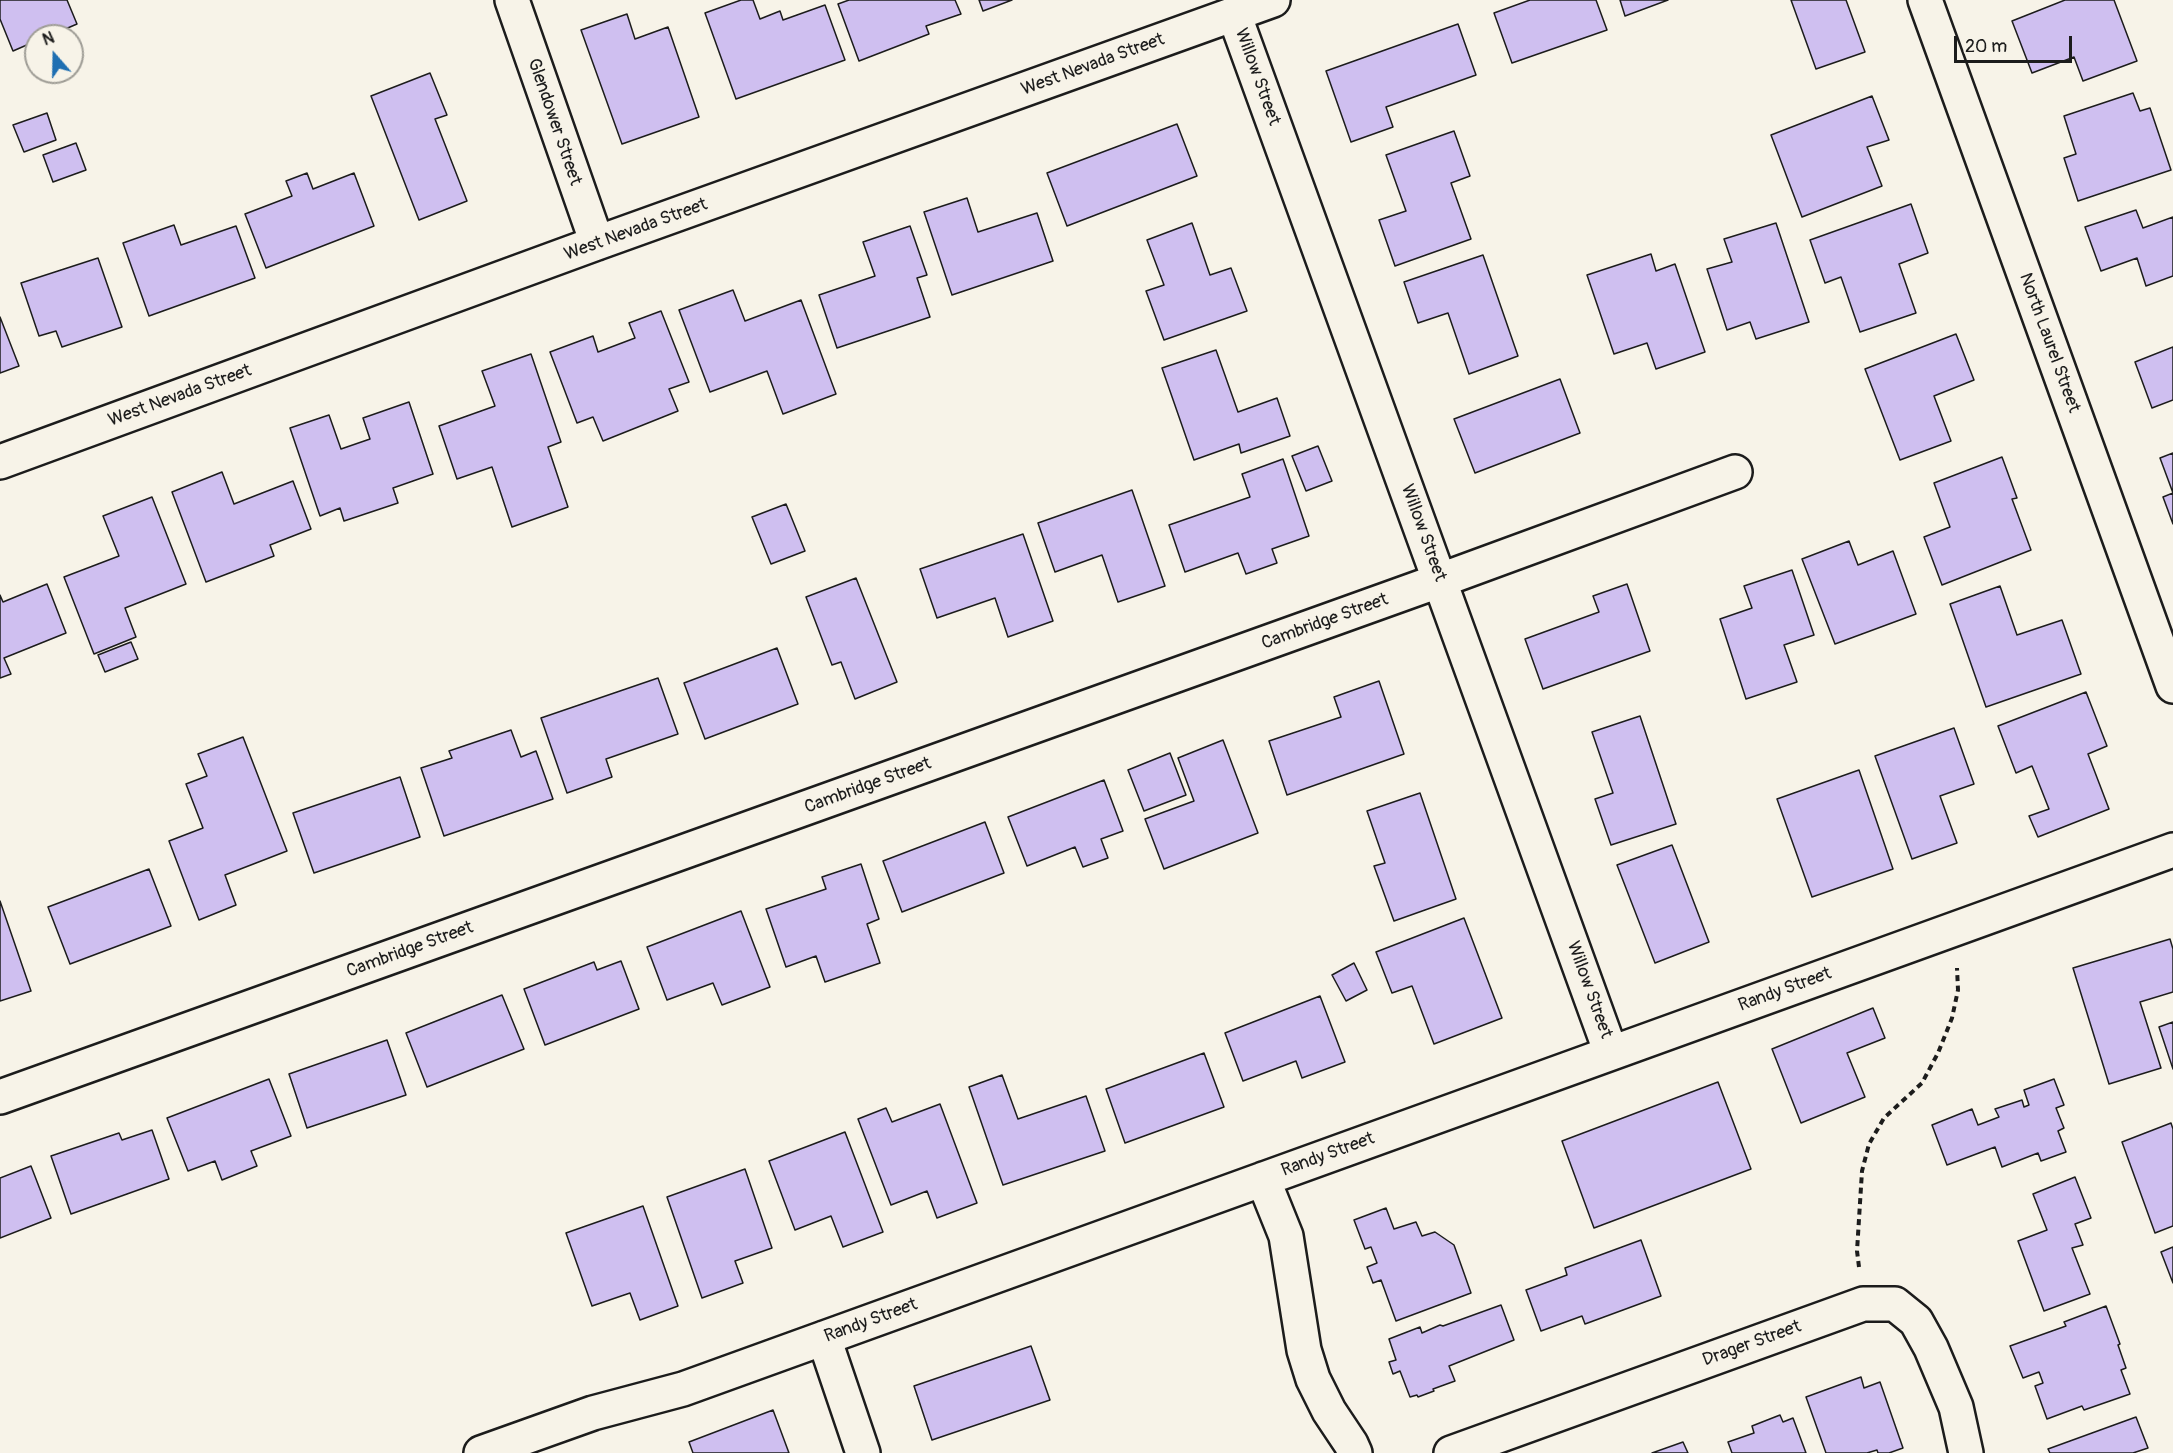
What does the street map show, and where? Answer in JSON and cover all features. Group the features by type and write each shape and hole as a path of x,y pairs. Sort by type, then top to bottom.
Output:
{"street":[{"name":"Glendower Street","path":"512,0 597,243"},
{"name":"West Nevada Street","path":"0,462 597,243 1273,0"},
{"name":"North Laurel Street","path":"1925,0 2173,686"},
{"name":"Willow Street","path":"1234,14 1611,1053"},
{"name":"Cambridge Street","path":"0,1097 1441,580 1735,472"},
{"name":"Randy Street","path":"481,1453 593,1413 683,1389 2173,850"},
{"path":"1263,1179 1286,1236 1304,1350 1313,1378 1329,1411 1355,1453"},
{"name":"Drager Street","path":"1451,1453 1863,1304 1895,1304 1916,1321 1931,1348 1956,1407 1966,1453"},
{"path":"824,1338 863,1453"}],"path":[{"path":"1863,1304 1857,1251 1862,1171 1869,1144 1884,1118 1922,1083 1952,1018 1958,990 1957,969 1947,931"}],"building":[{"path":"0,0 67,0 77,24 24,24 24,46 13,51 0,19"},
{"path":"741,0 753,0 760,19 780,11 783,20 825,5 845,60 736,99 705,13"},
{"path":"849,0 955,0 961,14 926,26 929,34 859,61 838,4"},
{"path":"979,0 1012,0 983,11"},
{"path":"1530,0 1596,0 1607,30 1512,63 1494,13"},
{"path":"1620,0 1668,0 1625,16"},
{"path":"1791,0 1846,0 1865,52 1816,69"},
{"path":"2065,0 2114,0 2137,61 2083,81 2074,57 2032,73 2012,21"},
{"path":"627,14 635,39 668,27 699,117 622,144 581,30"},
{"path":"1458,24 1476,75 1386,107 1393,127 1351,142 1326,71"},
{"path":"430,73 447,115 435,119 467,201 419,220 371,96"},
{"path":"2133,93 2140,111 2150,108 2171,170 2078,201 2064,158 2076,154 2064,116"},
{"path":"1872,96 1889,140 1867,147 1882,186 1802,217 1771,135"},
{"path":"47,113 56,140 24,152 13,125"},
{"path":"1177,124 1197,176 1067,226 1047,173"},
{"path":"1454,131 1470,176 1451,183 1471,239 1395,266 1379,220 1406,211 1386,155"},
{"path":"76,143 86,170 53,182 43,155"},
{"path":"307,173 313,189 354,173 374,226 266,268 245,214 292,196 286,181"},
{"path":"967,198 978,232 1037,213 1053,261 952,295 924,212"},
{"path":"1911,204 1928,253 1899,264 1916,313 1860,332 1841,277 1825,283 1810,240"},
{"path":"2136,210 2143,228 2173,217 2173,276 2146,286 2137,258 2101,271 2085,227"},
{"path":"1192,223 1210,275 1231,268 1247,311 1164,340 1146,291 1164,285 1147,240"},
{"path":"1776,223 1809,322 1756,339 1750,322 1727,330 1707,269 1732,262 1724,239"},
{"path":"174,225 181,245 236,226 255,278 149,316 123,243"},
{"path":"910,226 927,275 917,278 930,317 837,348 819,295 875,276 863,242"},
{"path":"1651,254 1656,271 1675,264 1705,352 1656,369 1647,343 1614,354 1587,275"},
{"path":"1483,255 1518,356 1469,374 1448,313 1418,323 1404,282"},
{"path":"98,258 122,327 62,347 56,331 39,336 21,283"},
{"path":"733,290 745,321 801,300 836,394 783,414 767,371 710,392 679,310"},
{"path":"661,311 689,382 669,389 678,411 603,441 593,417 577,423 550,352 593,336 598,352 635,338 629,323"},
{"path":"0,317 19,366 0,373"},
{"path":"1956,334 1974,380 1934,396 1951,441 1900,460 1865,369"},
{"path":"2173,347 2173,400 2152,408 2135,362"},
{"path":"1216,350 1238,412 1277,398 1290,436 1241,453 1239,444 1194,460 1162,368"},
{"path":"531,354 561,442 548,447 568,507 512,527 492,467 457,479 439,426 495,406 482,371"},
{"path":"1560,379 1580,433 1475,473 1454,419"},
{"path":"409,402 433,474 393,488 398,503 344,521 340,508 320,516 290,428 329,415 341,449 370,439 363,418"},
{"path":"1318,446 1332,481 1306,491 1292,456"},
{"path":"2173,453 2173,493 2160,458"},
{"path":"2002,457 2017,498 2012,499 2031,550 1942,585 1924,537 1950,527 1934,483"},
{"path":"1283,459 1309,536 1272,549 1277,563 1246,574 1238,553 1185,572 1169,525 1250,497 1242,474"},
{"path":"222,472 234,504 293,481 311,529 270,545 274,556 206,582 172,492"},
{"path":"1132,490 1165,586 1118,602 1102,555 1055,572 1038,523"},
{"path":"2173,493 2173,524 2163,497"},
{"path":"152,497 186,584 125,608 136,637 94,654 64,577 119,556 103,516"},
{"path":"786,504 805,551 771,564 752,517"},
{"path":"1023,534 1053,621 1008,637 995,598 937,618 920,569"},
{"path":"1849,541 1858,565 1893,551 1916,614 1835,644 1802,559"},
{"path":"1792,570 1814,635 1784,645 1797,682 1746,699 1720,619 1752,608 1744,586"},
{"path":"856,578 897,682 855,699 841,662 832,665 806,597"},
{"path":"47,584 66,633 4,658 11,674 0,678 0,595 3,602"},
{"path":"1627,584 1650,651 1543,689 1525,639 1599,612 1593,596"},
{"path":"2000,586 2017,635 2062,620 2081,674 1986,707 1950,604"},
{"path":"131,642 138,659 105,672 98,655"},
{"path":"777,648 798,704 705,739 684,683"},
{"path":"658,678 678,734 606,759 612,777 567,793 541,718"},
{"path":"1379,681 1404,754 1287,795 1269,741 1341,717 1334,697"},
{"path":"2086,692 2107,746 2088,754 2109,809 2038,837 2029,816 2049,809 2032,766 2016,773 1998,726"},
{"path":"1640,716 1676,824 1611,845 1595,799 1613,793 1592,732"},
{"path":"1954,728 1974,784 1940,796 1957,843 1912,859 1875,756"},
{"path":"511,730 521,757 536,751 553,799 444,836 421,768 452,758 449,751"},
{"path":"243,737 287,851 225,875 236,905 199,920 169,841 203,828 186,784 207,776 198,754"},
{"path":"1223,740 1258,833 1164,869 1145,819 1194,801 1178,758"},
{"path":"1170,753 1186,795 1144,811 1128,770"},
{"path":"1859,770 1893,869 1812,897 1777,799"},
{"path":"400,777 420,837 314,873 293,813"},
{"path":"1104,780 1123,831 1101,839 1108,858 1083,867 1075,847 1027,866 1008,817"},
{"path":"1420,793 1456,899 1394,921 1374,866 1385,863 1367,811"},
{"path":"985,822 1004,873 902,912 883,861"},
{"path":"1672,845 1709,942 1655,963 1617,865"},
{"path":"861,864 879,919 867,924 880,963 825,982 816,956 786,967 766,909 826,889 822,877"},
{"path":"149,869 171,926 70,964 48,907"},
{"path":"0,901 31,991 0,1001"},
{"path":"741,911 770,987 722,1005 713,983 667,1000 647,947"},
{"path":"1464,918 1502,1018 1434,1044 1412,986 1392,993 1376,952"},
{"path":"2170,939 2173,949 2173,992 2140,1002 2161,1068 2109,1084 2073,968"},
{"path":"621,961 639,1009 545,1045 524,989 594,962 597,970"},
{"path":"1354,963 1367,990 1346,1001 1332,975"},
{"path":"502,995 524,1049 427,1087 406,1033"},
{"path":"1320,996 1345,1062 1302,1078 1296,1061 1243,1081 1225,1033"},
{"path":"1873,1008 1885,1038 1847,1053 1865,1097 1801,1123 1772,1049"},
{"path":"2173,1022 2173,1069 2159,1027"},
{"path":"387,1040 406,1095 307,1128 289,1074"},
{"path":"1204,1053 1224,1107 1125,1143 1106,1089"},
{"path":"1002,1075 1018,1119 1086,1096 1105,1151 1003,1185 969,1087"},
{"path":"269,1079 291,1136 251,1151 257,1166 222,1180 215,1161 188,1171 167,1118"},
{"path":"2054,1079 2064,1105 2056,1108 2064,1128 2058,1131 2066,1152 2041,1161 2038,1153 2002,1167 1995,1147 1947,1165 1932,1125 1972,1109 1978,1125 1999,1117 1995,1109 2022,1100 2024,1107 2029,1105 2024,1090"},
{"path":"1718,1082 1751,1169 1594,1228 1562,1141"},
{"path":"940,1104 977,1203 937,1218 927,1191 891,1205 858,1119 886,1108 892,1122"},
{"path":"2171,1123 2173,1129 2173,1226 2155,1233 2122,1142"},
{"path":"152,1130 169,1179 71,1214 51,1156 119,1133 122,1140"},
{"path":"845,1132 883,1232 843,1247 831,1216 795,1230 769,1161"},
{"path":"31,1166 51,1218 0,1238 0,1178"},
{"path":"745,1169 772,1248 735,1261 743,1283 702,1298 667,1197"},
{"path":"2075,1177 2091,1218 2075,1224 2083,1245 2072,1248 2090,1294 2044,1311 2018,1241 2047,1230 2033,1194"},
{"path":"643,1206 678,1306 640,1320 630,1293 592,1306 566,1233"},
{"path":"1386,1208 1394,1229 1416,1222 1422,1236 1435,1232 1454,1245 1471,1293 1396,1321 1381,1280 1373,1283 1367,1267 1377,1263 1371,1247 1365,1249 1354,1220"},
{"path":"1641,1240 1661,1296 1585,1324 1582,1316 1541,1331 1526,1290 1567,1275 1565,1268"},
{"path":"2173,1247 2173,1283 2161,1252"},
{"path":"1501,1305 1514,1340 1449,1366 1455,1381 1418,1397 1417,1395 1410,1397 1400,1371 1393,1374 1389,1362 1396,1360 1389,1339 1420,1327 1422,1333"},
{"path":"2106,1306 2120,1344 2118,1345 2126,1368 2121,1370 2130,1394 2084,1410 2082,1406 2047,1419 2035,1386 2043,1383 2039,1372 2023,1378 2010,1346 2066,1326 2064,1322"},
{"path":"1031,1346 1050,1400 932,1440 914,1386"},
{"path":"1861,1377 1864,1388 1880,1382 1903,1448 1889,1453 1878,1453 1877,1450 1867,1453 1826,1453 1806,1397"},
{"path":"773,1410 789,1453 693,1453 689,1442"},
{"path":"1780,1415 1783,1422 1793,1418 1806,1453 1732,1453 1728,1442 1754,1433 1752,1426"},
{"path":"2136,1417 2148,1448 2133,1453 2050,1453 2048,1449"},
{"path":"1683,1442 1688,1453 1652,1453"}]}
